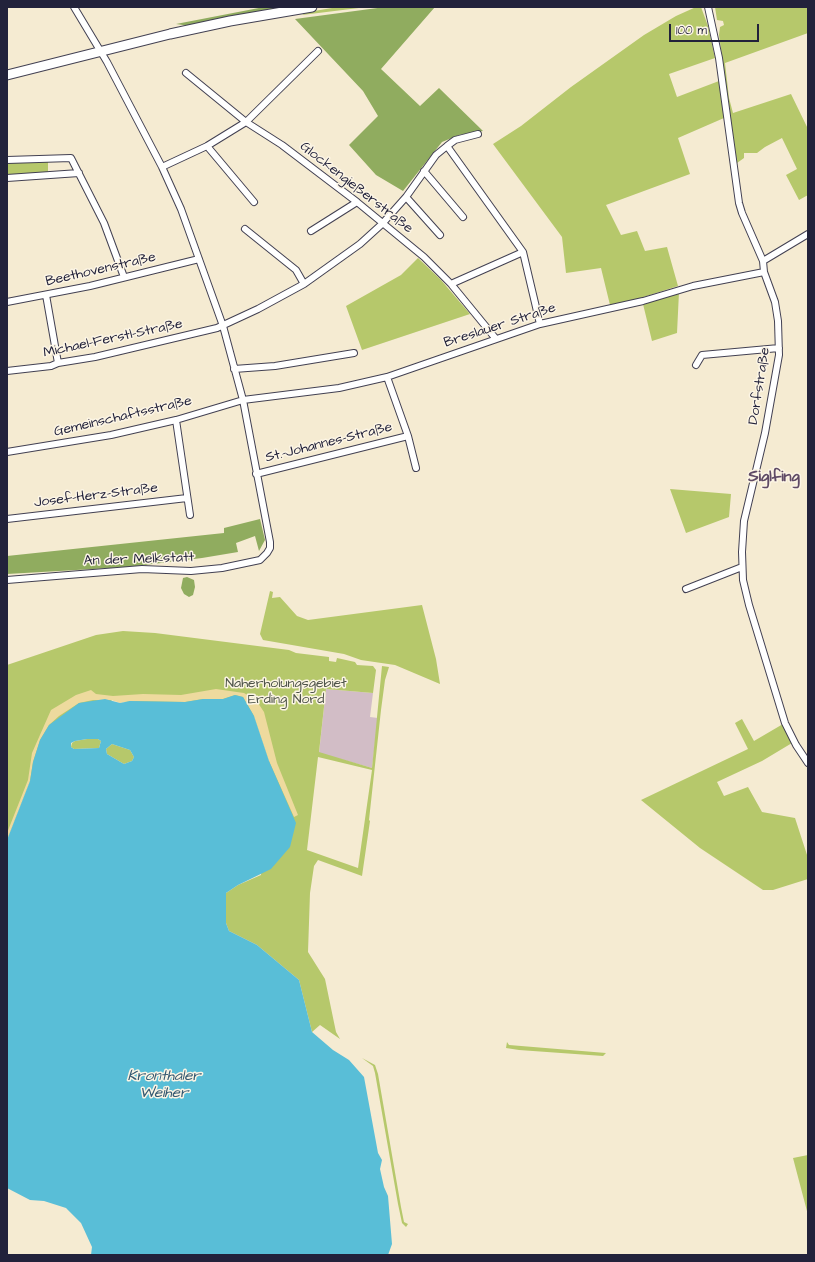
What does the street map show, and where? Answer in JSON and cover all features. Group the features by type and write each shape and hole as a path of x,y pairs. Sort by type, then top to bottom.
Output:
{"main road":[{"path":"7,75 230,21 312,7"}],"street":[{"path":"74,7 162,167 181,209 223,326 243,400 256,474"},
{"name":"Dorfstraße","path":"708,7 719,58 739,203 763,261 764,272 776,306 779,348 765,433 744,521 742,567 744,591 785,723 796,745 808,763"},
{"path":"162,167 207,146 246,122 318,51"},
{"name":"Glockengießerstraße","path":"186,73 246,122 282,145 357,202 424,257 451,284 496,339"},
{"path":"478,134 455,140 447,146 523,252 540,324"},
{"path":"207,146 254,202"},
{"name":"Michael-Ferstl-Straße","path":"7,371 51,366 58,363 95,357 223,326 304,284 338,260 382,224 406,196 424,171 447,146"},
{"path":"7,160 71,158 104,223 124,277"},
{"path":"424,171 463,217"},
{"path":"7,178 79,173"},
{"path":"406,196 440,235"},
{"path":"311,231 357,202"},
{"path":"245,229 296,270 304,284"},
{"path":"763,261 808,234"},
{"path":"451,284 523,252"},
{"name":"Beethovenstraße","path":"7,302 46,296 199,259"},
{"name":"Breslauer Straße","path":"243,400 339,388 387,377 540,324 643,301 693,286 764,272"},
{"path":"46,296 58,363"},
{"path":"696,364 702,355 779,348"},
{"path":"234,368 275,366 354,352"},
{"path":"387,377 408,436 416,468"},
{"name":"Gemeinschaftsstraße","path":"7,452 76,442 176,420 243,400"},
{"path":"176,420 190,515"},
{"name":"St.-Johannes-Straße","path":"256,474 408,436"},
{"name":"An der Melkstatt","path":"7,580 142,569 178,571 222,568 255,562 267,553 270,542 256,474"},
{"name":"Josef-Herz-Straße","path":"7,519 187,498"},
{"path":"686,589 742,567"}],"shaded area":[{"path":"326,689 373,693 370,717 378,718 372,768 319,753"}],"green space":[{"path":"264,7 286,7 190,26 176,24"},
{"path":"338,7 367,7 302,15 308,12"},
{"path":"385,7 435,7 381,69 420,106 439,88 483,131 459,135 442,142 403,191 376,175 349,145 378,116 363,91 295,19"},
{"path":"696,7 701,7 708,26 715,58 669,74 677,97 719,81 724,118 678,138 690,174 606,205 621,235 637,231 645,251 667,247 678,286 634,300 610,305 601,268 566,273 562,237 493,144 521,126 571,87 644,35 676,16"},
{"path":"715,7 808,7 808,33 725,63 729,98 733,113 791,94 808,129 808,195 799,200 786,175 797,169 782,138 757,153 744,153 744,158 737,163 719,35 720,27 724,25 723,21 717,20"},
{"path":"48,160 48,173 7,175 8,163"},
{"path":"418,258 441,280 470,314 362,350 346,306 401,275"},
{"path":"679,292 677,333 652,341 643,304"},
{"path":"670,489 731,494 729,517 686,533"},
{"path":"260,519 265,540 259,551 255,536 236,543 238,552 202,558 128,567 7,574 7,556 224,533 224,528"},
{"path":"187,577 194,580 195,587 193,595 189,597 184,594 181,588 183,578"},
{"path":"270,591 273,592 272,598 280,597 297,616 308,620 422,605 436,659 440,684 395,665 361,660 344,654 263,640 260,634"},
{"name":"Naherholungsgebiet Erding Nord","path":"123,631 155,633 289,650 296,653 329,657 329,661 336,662 337,658 355,662 357,665 373,666 376,670 373,693 326,689 319,752 372,768 382,666 389,667 385,680 381,710 370,821 362,876 318,860 314,866 310,893 308,952 325,979 336,1032 340,1039 320,1025 312,1032 299,980 257,945 229,931 226,923 226,893 238,885 261,875 269,761 254,716 112,700 30,781 7,840 7,665 96,635","holes":["318,757 372,770 358,868 307,850"]},
{"path":"742,719 754,741 783,724 792,743 762,761 717,782 724,796 748,787 762,812 795,818 808,858 808,879 773,890 763,890 700,848 641,800 748,749 735,723"},
{"path":"98,739 101,741 99,748 74,749 71,747 72,743 75,741"},
{"path":"112,744 130,750 134,757 132,761 124,764 107,754 106,749"},
{"path":"507,1042 509,1045 606,1053 603,1056 519,1050 506,1048"},
{"path":"362,1058 375,1065 378,1074 404,1222 408,1224 406,1227 402,1223 398,1204 375,1073 373,1066"},
{"path":"808,1155 808,1215 793,1158"}],"sand":[{"path":"216,689 244,693 256,700 264,712 277,763 298,815 294,817 269,761 254,716 243,697 235,695 223,699 203,699 185,702 130,701 120,703 112,700 93,700 79,703 59,716 49,725 40,740 33,762 30,781 7,840 7,833 28,780 32,753 51,710 76,695 91,690 96,694 113,696 143,694 181,695"}],"water":[{"name":"Kronthaler Weiher","path":"235,695 243,697 254,716 269,761 296,823 290,847 271,869 238,885 226,893 226,923 229,931 257,945 299,980 312,1032 333,1050 349,1060 364,1077 378,1153 382,1160 380,1169 384,1187 388,1196 392,1244 388,1255 91,1255 92,1247 81,1223 66,1208 44,1201 30,1200 7,1188 7,840 30,781 33,762 40,740 49,725 79,703 105,699 120,703 130,701 185,702 203,699 223,699","holes":["87,739 98,739 101,741 99,748 74,749 71,747 71,743","112,744 130,750 134,757 132,761 124,764 107,754 106,749"]}],"district":[{"name":"Siglfing","path":"774,478"}]}
